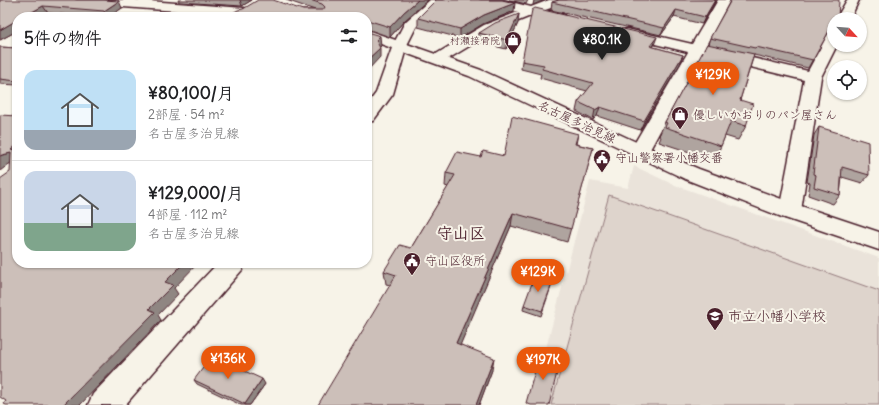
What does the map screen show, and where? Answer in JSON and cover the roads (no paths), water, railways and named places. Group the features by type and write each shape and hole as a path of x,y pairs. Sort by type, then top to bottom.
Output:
{"street":[{"path":"83,0 218,12"},
{"path":"372,110 384,94 400,45 410,25 437,0"},
{"path":"487,0 571,20"},
{"path":"438,59 489,28 560,0"},
{"path":"640,151 724,0"},
{"path":"847,12 853,0"},
{"path":"243,12 256,4"},
{"path":"618,31 813,77"},
{"name":"名古屋多治見線","path":"372,36 475,73 692,174 790,211 879,241"},
{"path":"790,211 813,77 827,50"},
{"path":"372,92 384,94"},
{"path":"104,405 228,268"}],"place":[{"name":"村瀬接骨院","path":"513,55"},
{"name":"優しいかおりのパン屋さん","path":"680,130"},
{"name":"守山警察署小幡交番","path":"602,173"},
{"name":"守山区役所","path":"412,276"},
{"name":"市立小幡小学校","path":"715,331"}],"district":[{"name":"守山区","path":"461,233"}]}
